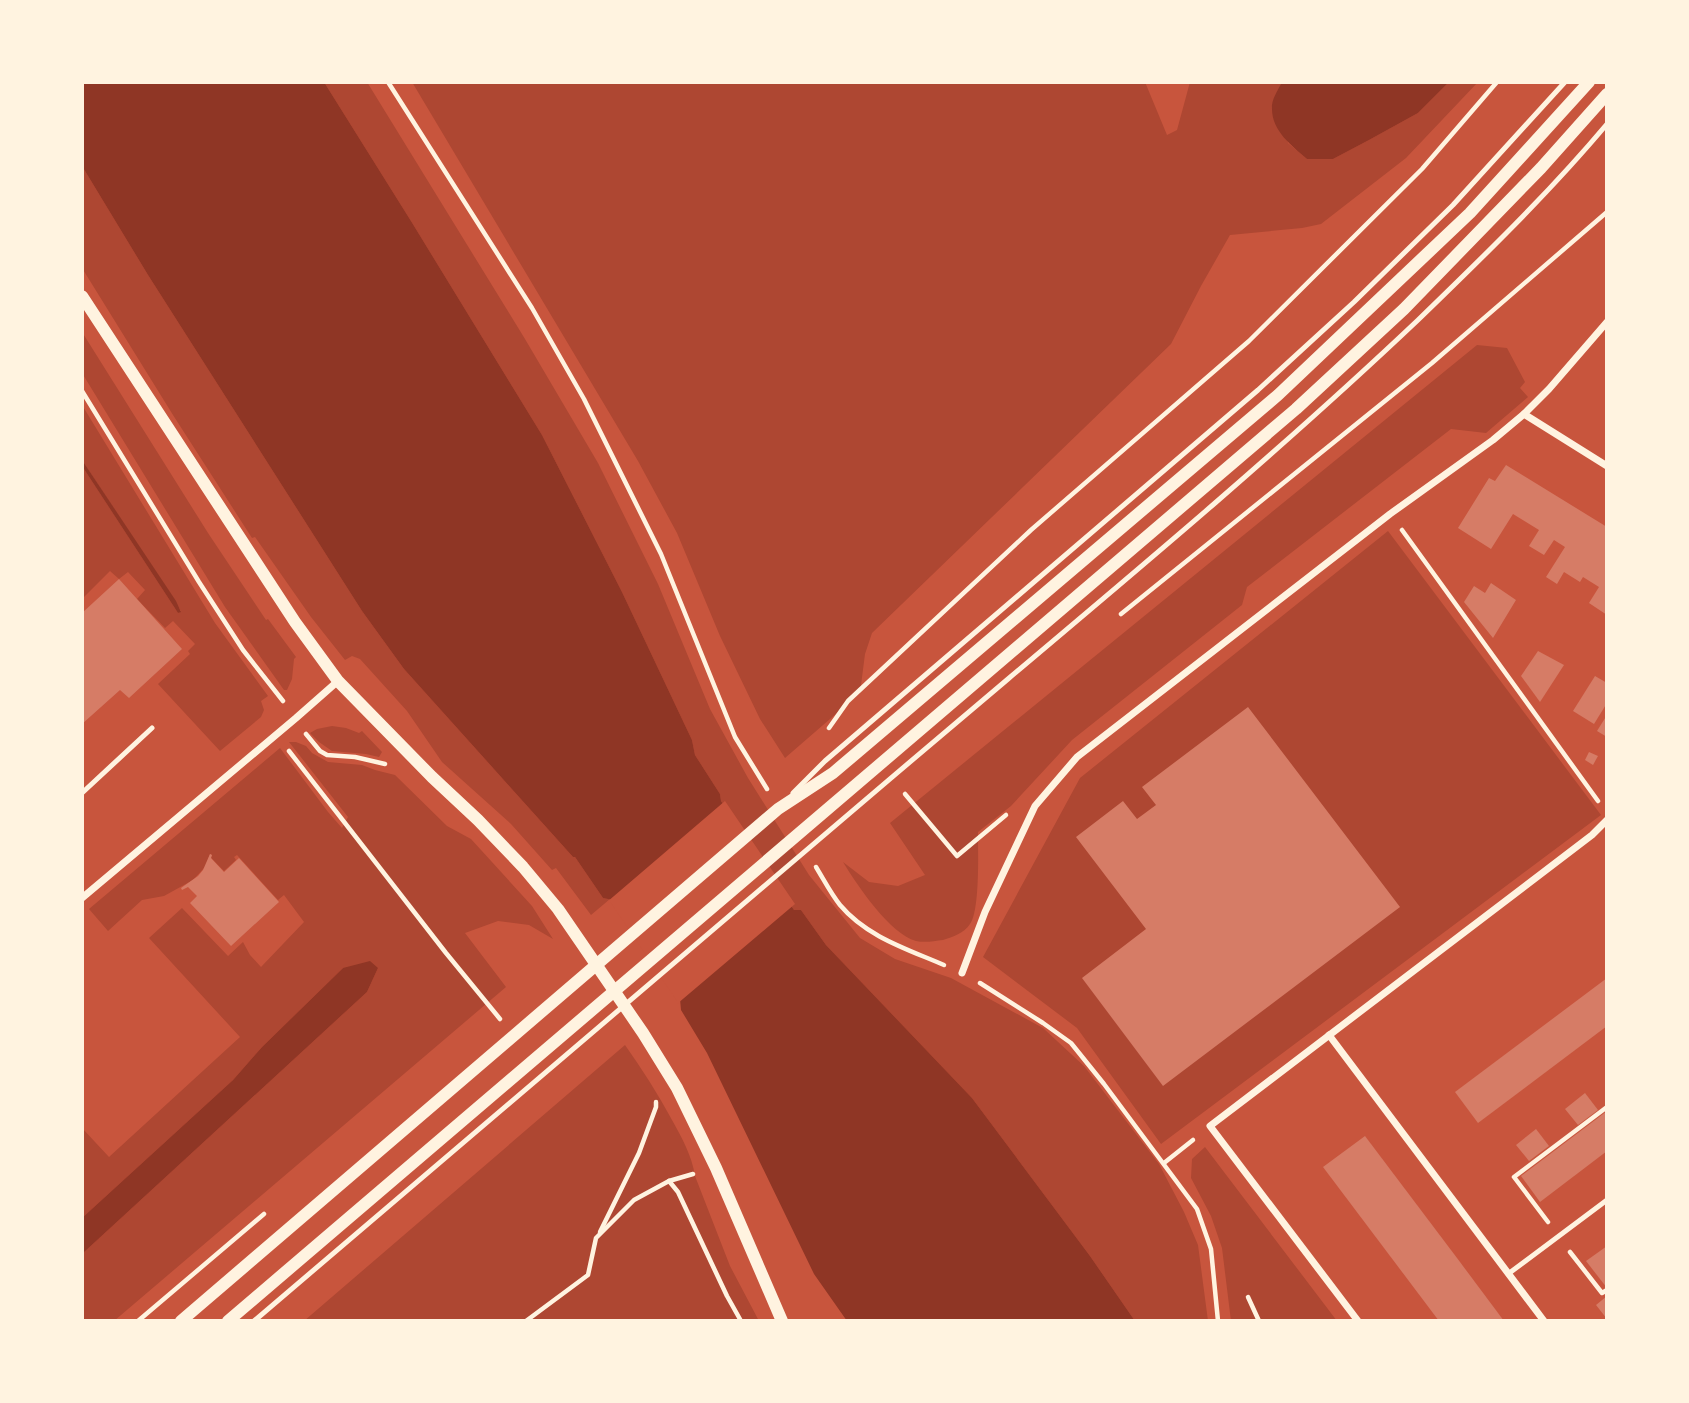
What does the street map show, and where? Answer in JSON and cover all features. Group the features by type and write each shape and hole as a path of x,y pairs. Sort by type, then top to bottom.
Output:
{"street":[{"path":"181,1321 778,809 833,773 1278,395 1469,213 1589,82"},
{"path":"228,1321 1296,409 1404,309 1541,168 1607,94"},
{"path":"82,296 295,622 338,681 487,829 558,909 677,1088 716,1167 782,1321"},
{"path":"962,973 985,912 1035,806 1077,757 1390,514 1493,440 1549,389 1607,321"},
{"path":"1524,414 1607,466"},
{"path":"82,898 338,681"},
{"path":"1358,1321 1210,1126 1592,835 1607,820"},
{"path":"1329,1035 1544,1321"}],"lane":[{"path":"778,809 825,761 1258,390 1354,302 1453,205 1565,82"},
{"path":"254,1321 856,806 1221,499 1343,391 1481,258 1572,165 1607,124"},
{"path":"82,793 152,728"},
{"path":"1508,1274 1607,1200"}],"path":[{"path":"388,82 532,308 584,399 661,554 734,737 769,793"},
{"path":"837,728 825,736 848,701 1031,530 1249,341 1422,169 1497,82"},
{"path":"1111,622 1432,363 1607,212"},
{"path":"82,391 243,650 314,745 327,755 355,757 432,777"},
{"path":"1390,514 1599,802"},
{"path":"296,718 286,737 287,749 499,1017"},
{"path":"903,792 957,856"},
{"path":"811,859 839,904 858,923 880,938 962,973 1071,1043 1197,1209 1211,1249 1218,1321"},
{"path":"526,1321 588,1275 596,1238 639,1153 656,1107 657,1055"},
{"path":"1607,1107 1514,1177 1602,1293 1607,1290"},
{"path":"1164,1163 1210,1126"},
{"path":"598,1236 634,1200 669,1181 716,1167"},
{"path":"669,1181 678,1192 741,1321"},
{"path":"1248,1297 1259,1321"}],"shaded area":[{"path":"82,82 324,82 542,435 622,592 692,740 695,755 720,794 721,801 794,910 801,910 826,945 972,1098 1135,1321 847,1321 814,1274 707,1053 681,1010 680,999 613,900 603,898 575,857 404,669 362,611 148,275 82,166"},
{"path":"324,82 367,82 525,339 598,463 658,584 710,709 748,778 809,875 860,938 895,959 951,978 1043,1028 1084,1066 1159,1164 1184,1212 1198,1245 1208,1321 1135,1321 972,1098 826,945 801,910 794,910 721,801 720,794 695,755 692,740 622,592 542,435"},
{"path":"412,82 1145,82 1167,135 1177,130 1190,82 1282,82 1277,92 1288,143 1307,159 1333,159 1418,113 1449,82 1478,82 1406,158 1321,224 1230,235 1171,344 872,633 865,654 860,693 785,758 760,719 720,636 677,533 638,461"},
{"path":"1282,82 1449,82 1418,113 1369,140 1333,159 1307,159 1284,137 1275,124 1273,102"},
{"path":"82,166 148,275 362,611 404,669 575,857 603,898 610,899 591,915 556,868 552,870 511,824 442,762 407,711 360,659 352,656 345,660 255,537 252,538 82,268"},
{"path":"82,332 208,533 266,620 268,619 296,657 287,690 284,690 225,607 82,373"},
{"path":"1477,345 1507,348 1525,382 1520,388 1528,397 1486,433 1451,429 1247,587 1242,605 1072,740 1011,806 978,832 975,907 970,924 965,930 943,940 919,942 906,937 885,919 843,862 869,882 898,886 925,875 890,823"},
{"path":"82,405 215,623 268,696 261,701 264,710 261,717 220,751 158,684 190,654 188,651 195,644 173,621 165,628 137,599 145,590 128,572 119,579 110,571 82,599 82,466 178,613 181,611 82,460"},
{"path":"82,460 181,612 178,613 82,466"},
{"path":"1388,531 1601,815 1161,1144 1077,1028 983,957 1080,778"},
{"path":"332,726 359,733 362,731 382,752 379,757 332,751 310,733"},
{"path":"289,742 306,746 312,753 328,762 362,765 395,775 447,826 471,839 532,906 553,939 529,925 498,921 465,933 506,987 114,1321 82,1321 82,1254 367,992 378,968 343,968 262,1047 233,1080 82,1218 82,1128 109,1157 240,1037 149,938 182,908 228,956 243,942 261,967 304,922 284,895 278,900 237,855 234,857 236,860 224,871 210,854 205,867 193,880 164,896 142,900 108,931 89,909 280,748 342,828 348,817"},
{"path":"370,961 378,968 367,992 82,1254 82,1218 233,1080 262,1047 343,968"},
{"path":"625,1045 683,1140 730,1266 759,1321 304,1321"},
{"path":"1205,1147 1337,1321 1231,1321 1222,1248 1211,1216 1191,1178 1192,1159"}],"pier":[{"path":"725,801 795,904 677,1004 611,903 607,902"}],"building":[{"path":"1506,465 1607,527 1607,615 1589,603 1599,587 1583,577 1580,582 1564,572 1557,584 1546,577 1565,547 1554,540 1544,555 1529,546 1539,530 1513,514 1491,549 1458,528 1489,478 1495,481"},
{"path":"119,579 182,649 129,698 120,690 82,724 82,613"},
{"path":"1491,583 1516,600 1493,638 1464,602 1474,586 1485,593"},
{"path":"1538,651 1564,665 1540,702 1521,676"},
{"path":"1595,676 1607,683 1607,703 1594,724 1573,711"},
{"path":"1248,707 1400,907 1163,1086 1082,978 1146,929 1076,837 1123,801 1137,819 1156,805 1142,787"},
{"path":"1607,715 1607,737 1597,731"},
{"path":"1589,752 1598,756 1593,765 1585,760"},
{"path":"210,854 224,872 239,858 279,902 231,946 190,903 197,896 188,887 182,890 181,888 198,876"},
{"path":"1607,978 1607,1026 1478,1123 1455,1092"},
{"path":"1585,1093 1598,1110 1578,1125 1565,1109"},
{"path":"1607,1111 1607,1151 1540,1202 1521,1176"},
{"path":"1536,1129 1549,1146 1529,1161 1516,1145"},
{"path":"1365,1136 1504,1321 1439,1321 1323,1167"},
{"path":"1607,1246 1607,1288 1586,1261"},
{"path":"1607,1296 1607,1319 1596,1305"}]}
